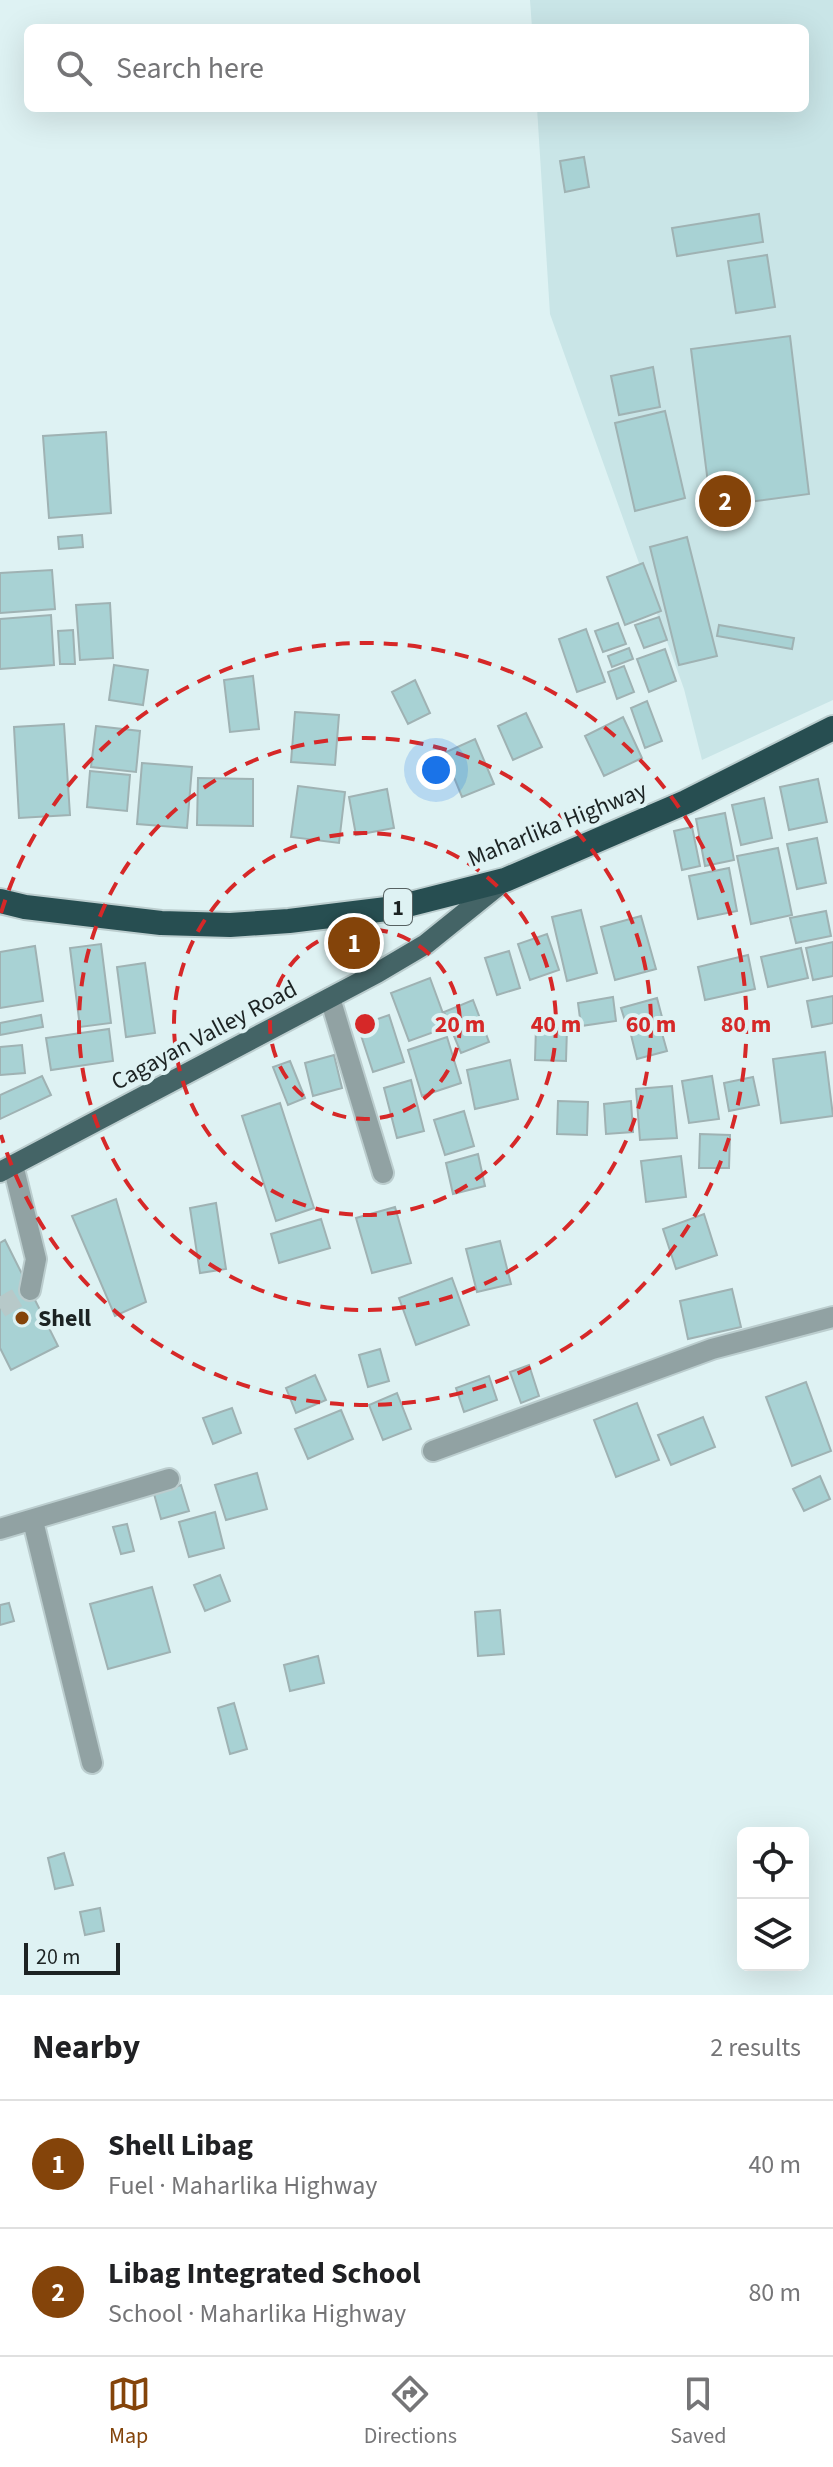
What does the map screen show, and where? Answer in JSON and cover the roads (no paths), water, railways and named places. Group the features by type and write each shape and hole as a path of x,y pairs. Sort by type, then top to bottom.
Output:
{"highway":[{"name":"Maharlika Highway","path":"0,901 25,907 161,923 230,925 395,908 505,880 686,802 833,728"}],"main road":[{"name":"Cagayan Valley Road","path":"6,1168 330,998 426,944 505,880"}],"street":[{"path":"330,998 383,1173"},
{"path":"6,1168 36,1259 30,1290"},
{"path":"433,1451 712,1349 833,1317"},
{"path":"0,1529 169,1479"},
{"path":"33,1521 92,1763"}],"tunnel":[{"path":"0,1308 30,1290"}],"place":[{"name":"Libag Integrated School","path":"725,501"},
{"name":"Shell Libag","path":"354,943"},
{"name":"Shell","path":"22,1318"}]}
